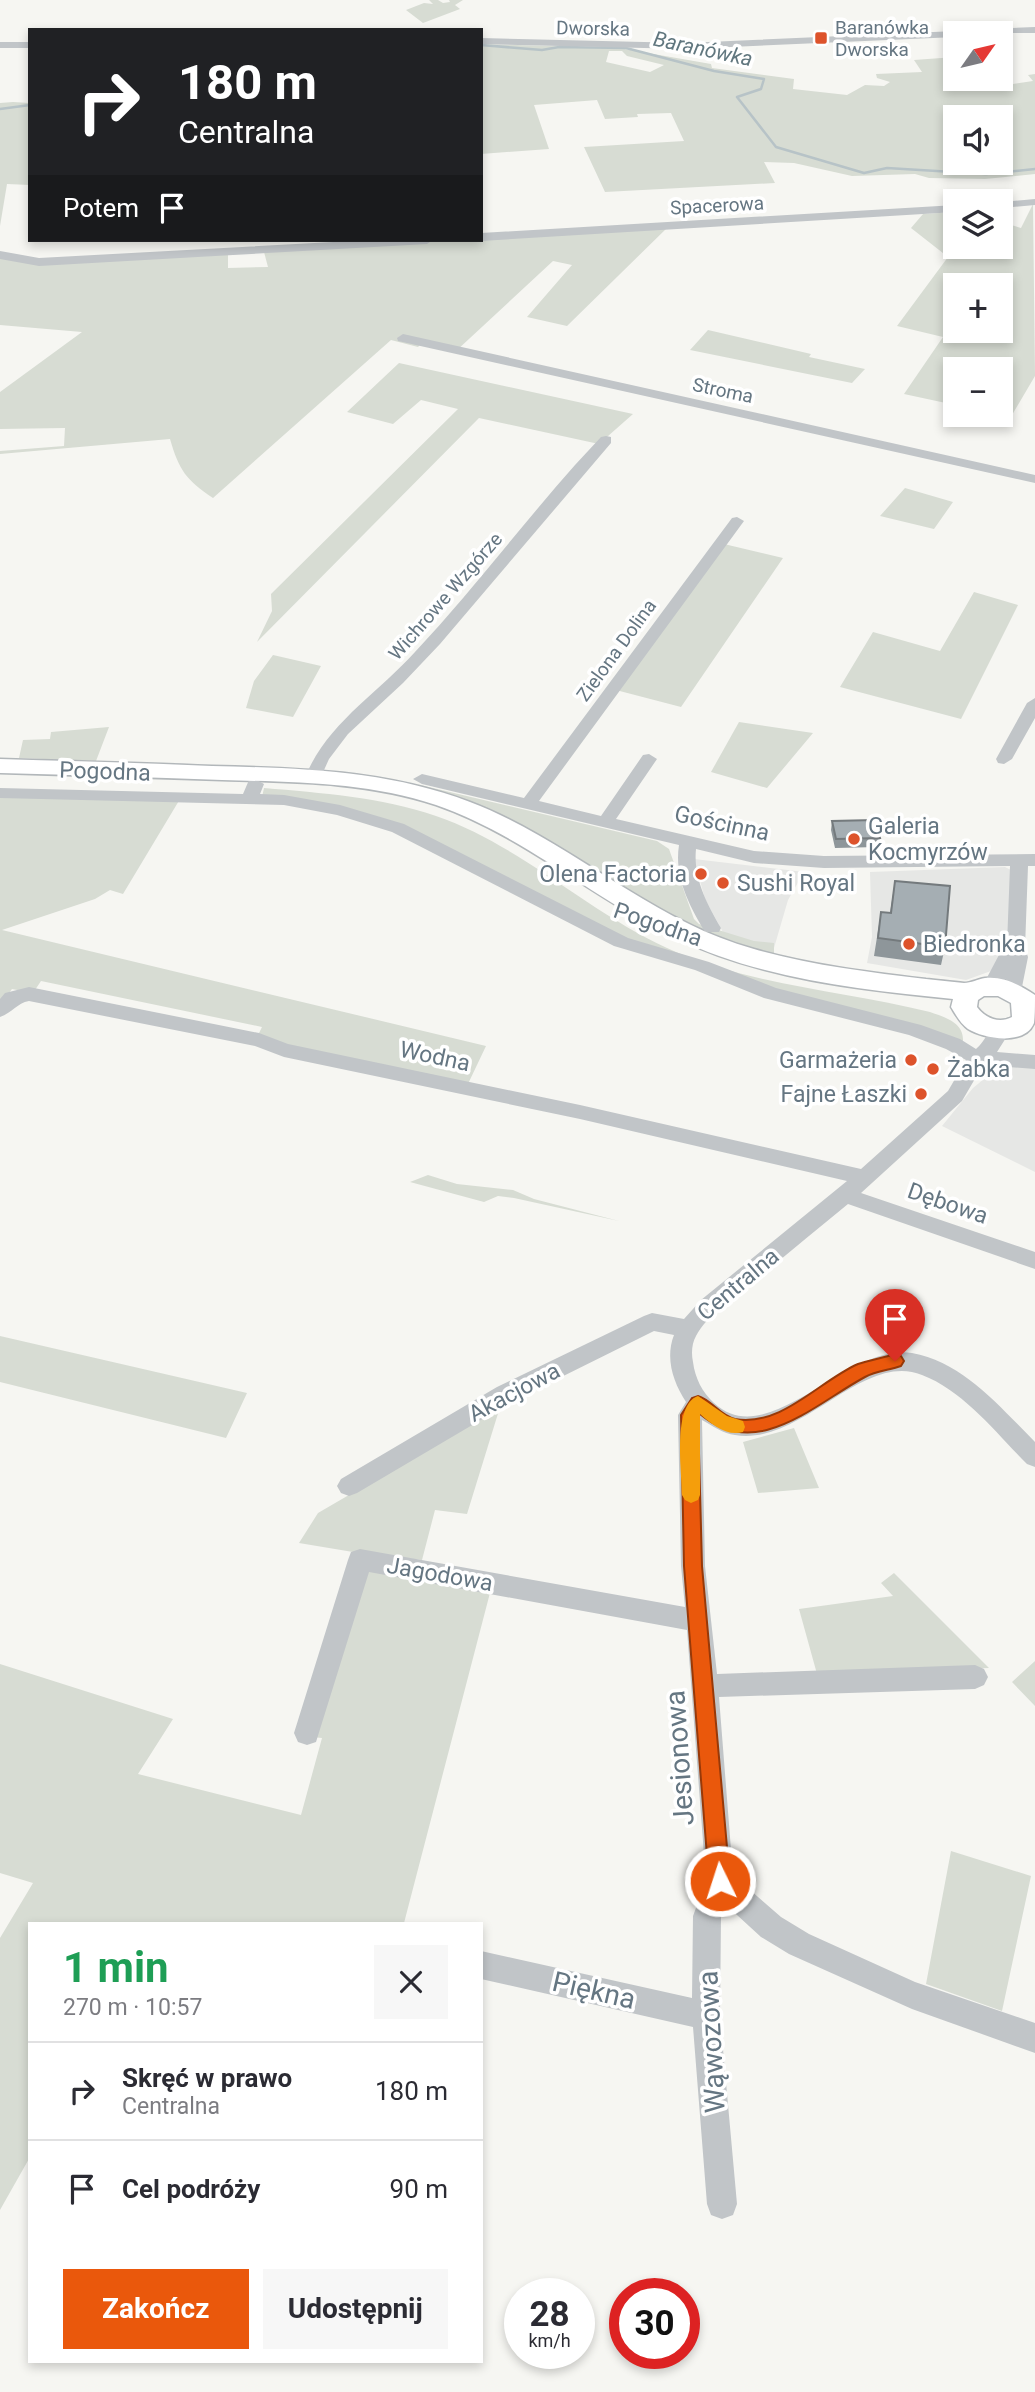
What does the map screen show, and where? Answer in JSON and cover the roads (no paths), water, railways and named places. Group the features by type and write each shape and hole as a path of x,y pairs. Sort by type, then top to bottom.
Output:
{"main road":[{"path":"0,766 252,792 354,791 384,795 435,810 493,836 656,934 708,957 790,979 1003,1009"},
{"path":"0,777 66,773 314,775 376,782 448,801 514,832 643,911 687,934 727,949 1003,1009"}],"street":[{"path":"1013,31 1035,30"},
{"name":"Dworska","path":"483,41 686,46 943,35"},
{"path":"0,44 28,45"},
{"path":"1013,204 1035,202"},
{"name":"Spacerowa","path":"483,237 943,209"},
{"path":"0,255 39,261 83,260 393,242"},
{"name":"Stroma","path":"403,338 1035,479"},
{"name":"Wichrowe Wzgórze","path":"314,775 318,764 339,733 408,669 606,440"},
{"name":"Zielona Dolina","path":"528,804 737,521"},
{"path":"1004,759 1035,703"},
{"path":"606,821 649,759"},
{"name":"Gościnna","path":"422,779 754,857 796,861 1027,860"},
{"name":"Pogodna","path":"0,793 252,792 341,810 398,828 621,942 702,965 771,993 914,1030 953,1044 977,1058"},
{"path":"688,842 684,861 690,886 712,928"},
{"path":"1003,1009 1019,957 1016,948 1027,860"},
{"path":"1016,948 1035,954"},
{"name":"Wodna","path":"0,1010 12,998 29,993 259,1040 284,1050 580,1112 865,1178"},
{"name":"Centralna","path":"698,1403 687,1382 682,1362 682,1342 687,1328 709,1306 865,1178 955,1097 977,1058 989,1049 1003,1009"},
{"path":"977,1058 1035,1062"},
{"name":"Dębowa","path":"845,1195 1035,1261"},
{"name":"Akacjowa","path":"349,1486 505,1394 652,1322 687,1328"},
{"path":"698,1403 721,1422 736,1427 750,1427 795,1412 872,1366 908,1362 922,1364 946,1376 1035,1457"},
{"name":"Jesionowa","path":"698,1403 690,1415 693,1566 720,1881"},
{"name":"Jagodowa","path":"307,1733 360,1560 698,1621"},
{"path":"705,1686 975,1677"},
{"path":"720,1881 771,1927 799,1944 912,1995 1035,2038"},
{"name":"Wąwozowa","path":"720,1881 707,1916 706,2016 722,2204"},
{"name":"Piękna","path":"483,1965 706,2016"}],"waterway":[{"name":"Baranówka","path":"483,45 542,50 559,47 626,48 714,71 764,79 761,89 737,97 776,147 864,173 887,168 986,174 1035,169"},
{"name":"Baranówka","path":"0,109 28,105"}],"place":[{"name":"Baranówka Dworska","path":"821,38"},
{"name":"Galeria Kocmyrzów","path":"854,839"},
{"name":"Olena Factoria","path":"701,874"},
{"name":"Sushi Royal","path":"723,883"},
{"name":"Biedronka","path":"909,944"},
{"name":"Garmażeria","path":"911,1060"},
{"name":"Żabka","path":"933,1069"},
{"name":"Fajne Łaszki","path":"921,1094"}]}
